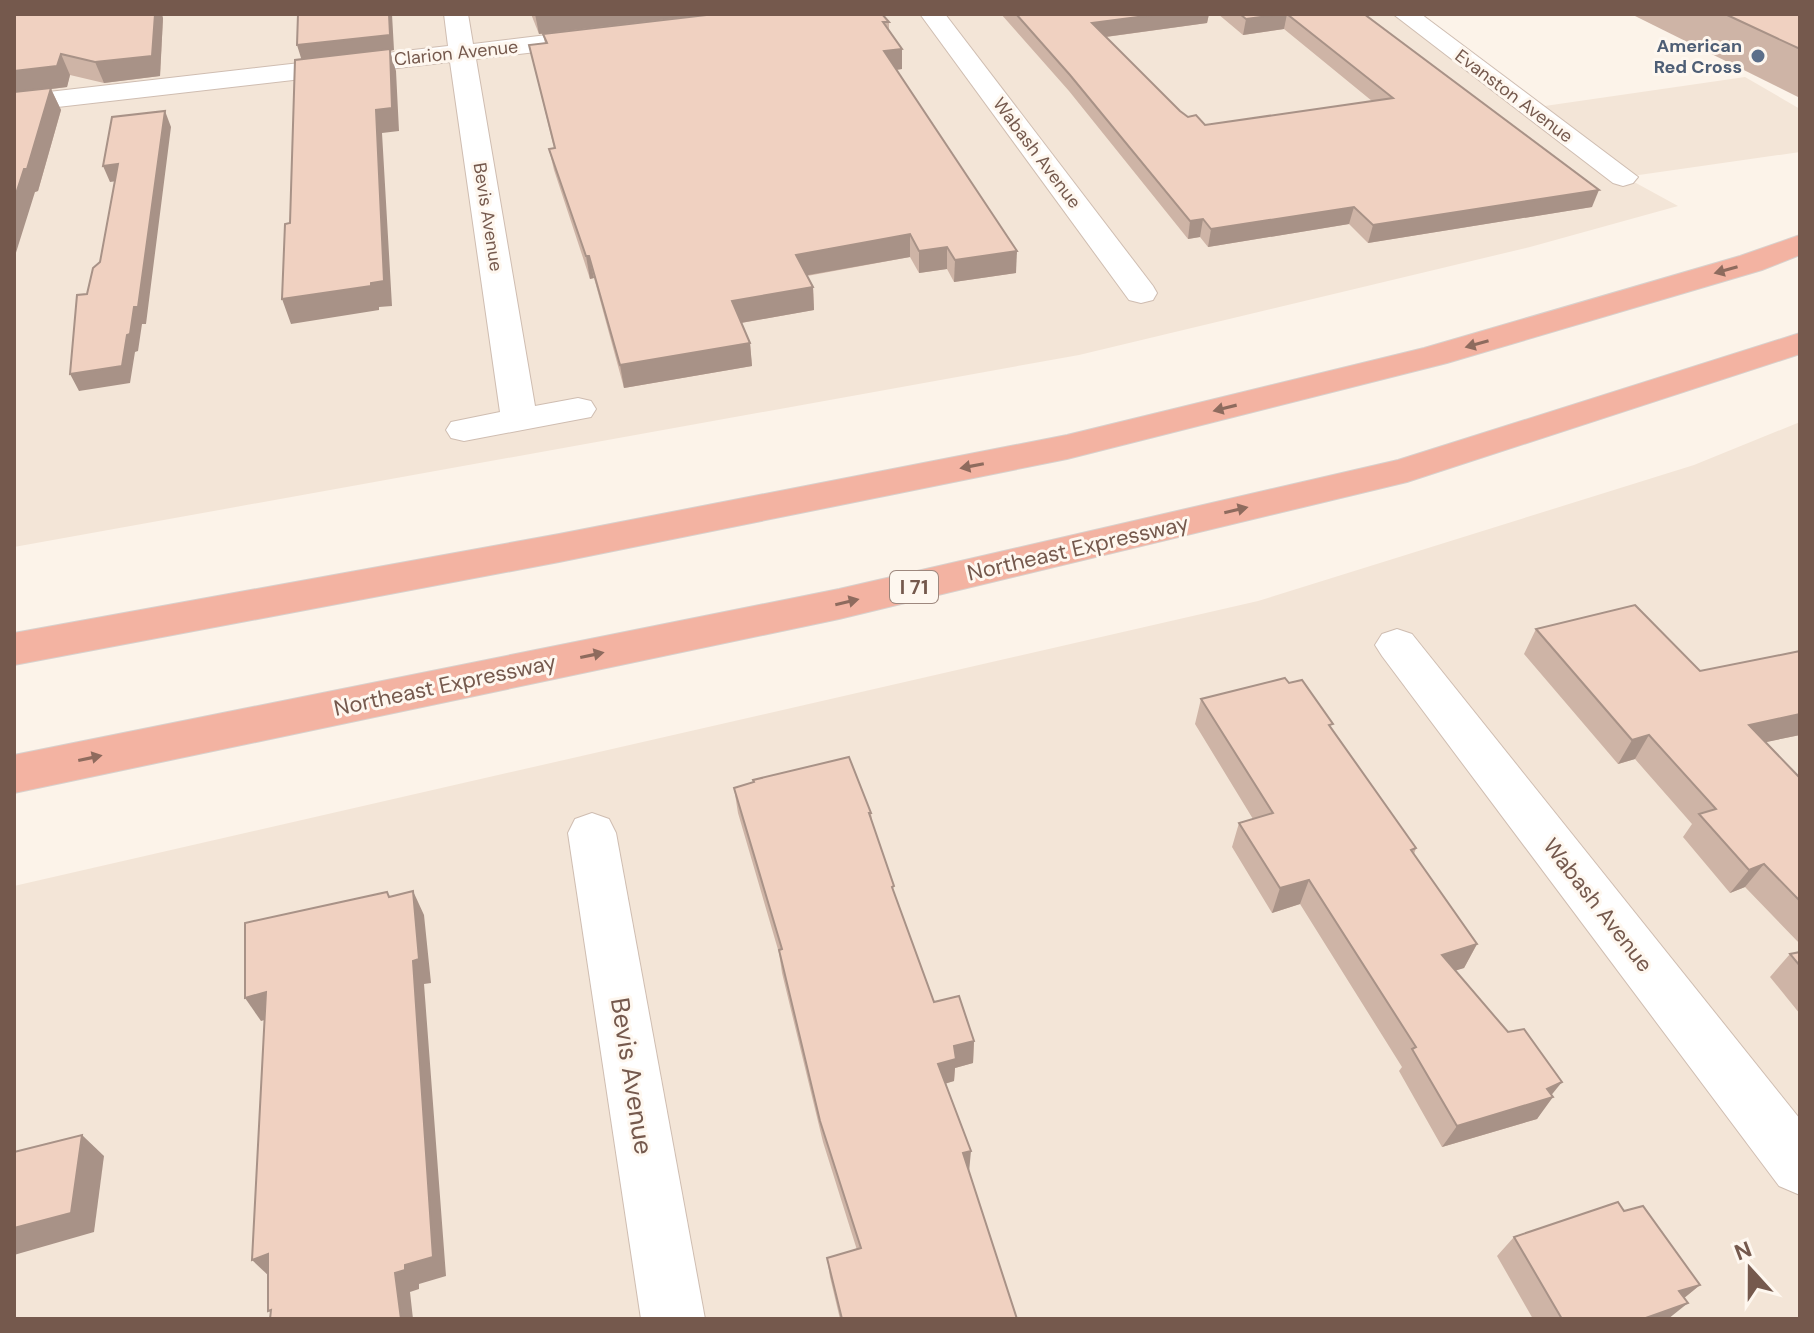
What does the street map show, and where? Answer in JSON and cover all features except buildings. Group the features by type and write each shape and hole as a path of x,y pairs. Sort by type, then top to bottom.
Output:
{"highway":[{"path":"14,649 559,548 1067,447 1435,356 1751,263 1800,244"},
{"name":"Northeast Expressway","path":"14,774 839,604 1407,470 1800,343"}],"street":[{"name":"Bevis Avenue","path":"456,14 519,420"},
{"name":"Wabash Avenue","path":"932,14 1141,293"},
{"name":"Evanston Avenue","path":"1405,14 1623,177"},
{"name":"Clarion Avenue","path":"14,104 615,35"},
{"path":"464,430 578,409"},
{"name":"Wabash Avenue","path":"1397,645 1800,1166"},
{"name":"Bevis Avenue","path":"592,833 673,1319"}],"shaded area":[{"path":"14,14 1405,14 1531,108 1745,77 1800,109 1800,152 1625,177 1678,206 1530,247 1079,355 14,547"},
{"path":"1800,422 1800,1319 14,1319 14,886 1258,601 1694,465"}],"place":[{"name":"American Red Cross","path":"1758,56"}]}
